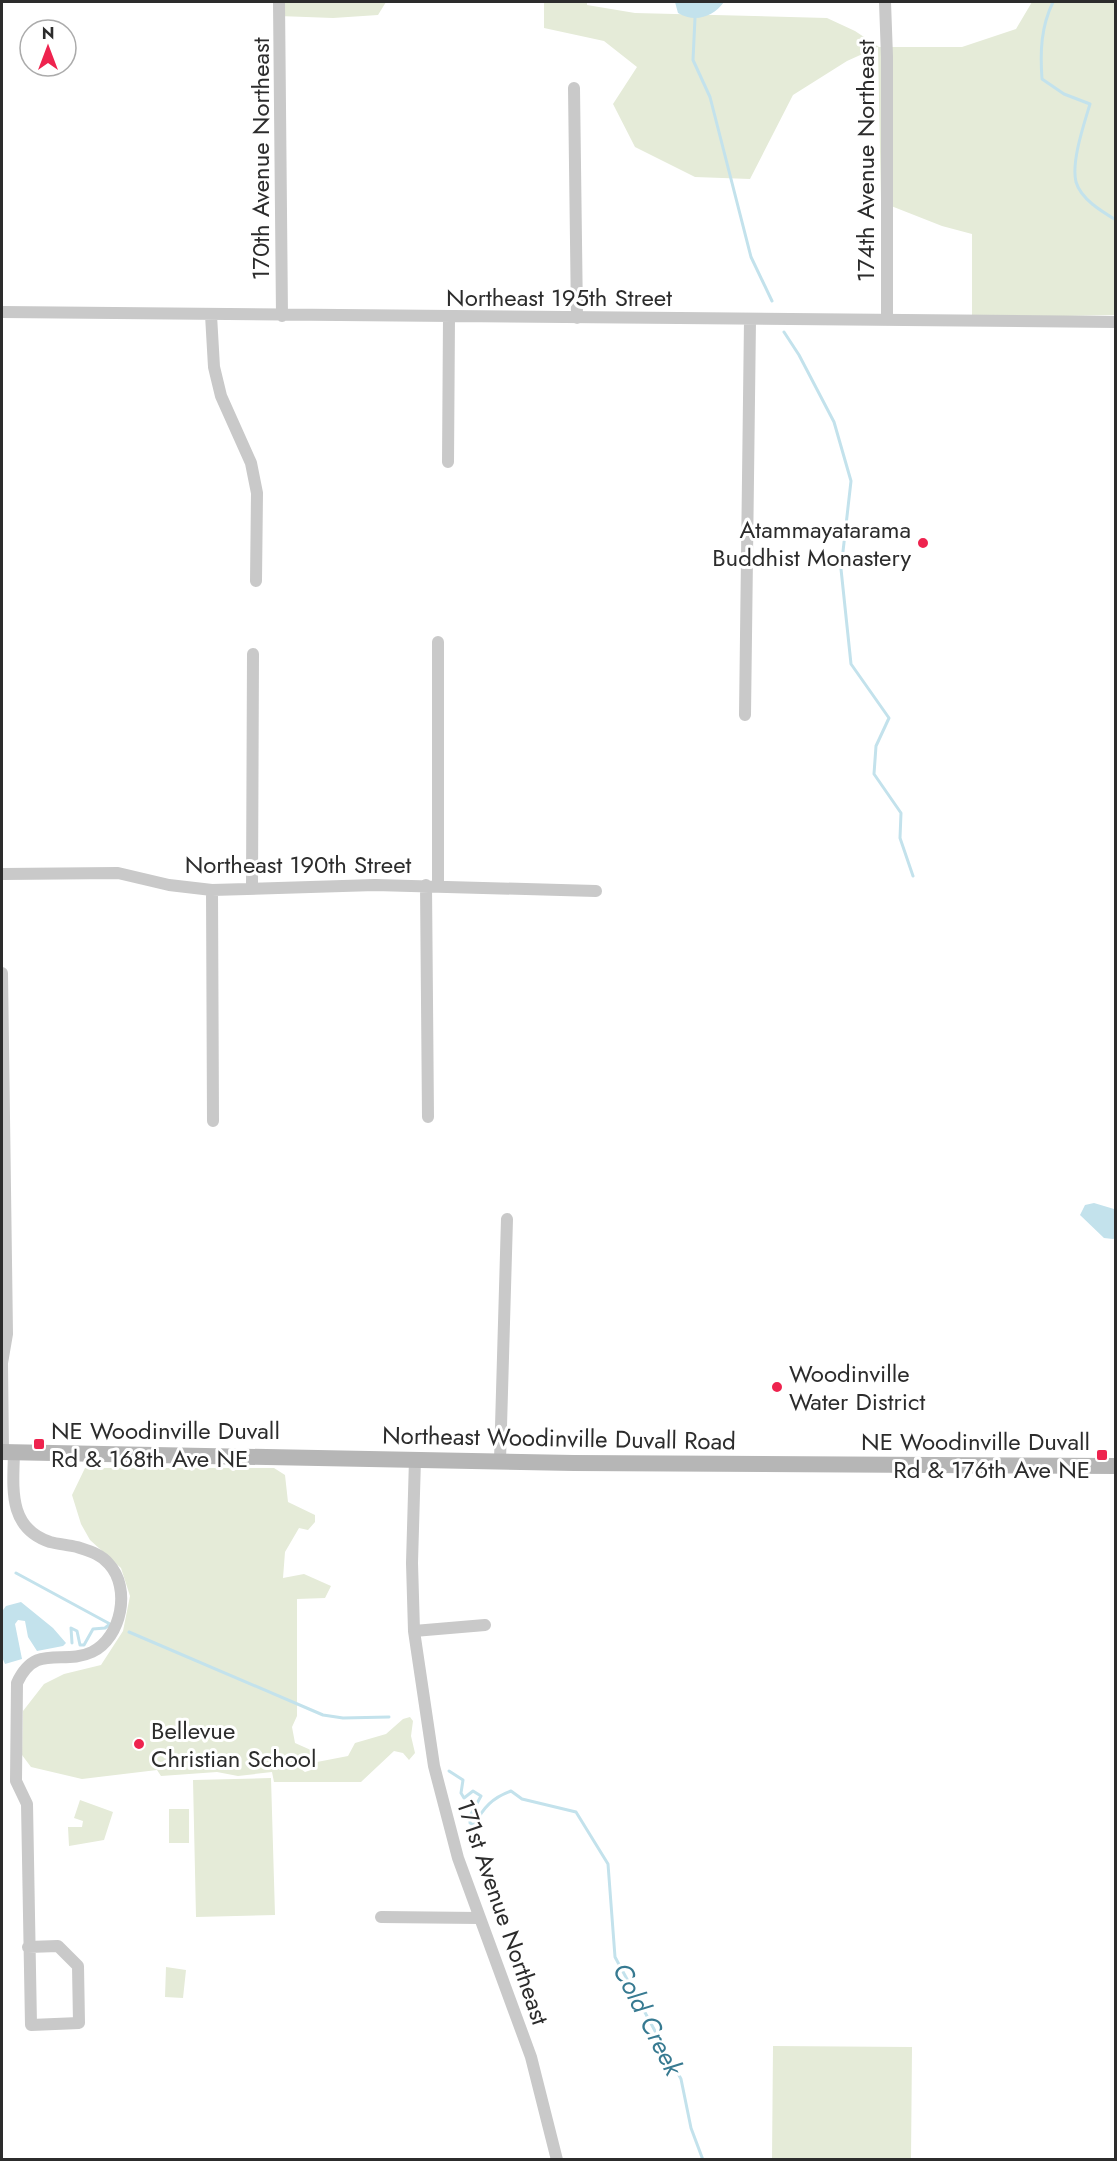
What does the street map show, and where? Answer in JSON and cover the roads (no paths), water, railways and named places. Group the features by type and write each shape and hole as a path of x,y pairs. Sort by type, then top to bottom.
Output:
{"main road":[{"name":"Northeast Woodinville Duvall Road","path":"6,1452 500,1461 1116,1466"}],"street":[{"name":"170th Avenue Northeast","path":"279,2 282,316"},
{"name":"174th Avenue Northeast","path":"885,2 887,319"},
{"path":"574,88 577,318"},
{"name":"Northeast 195th Street","path":"2,312 1116,322"},
{"path":"211,315 214,367 221,396 250,463 257,493 256,581"},
{"path":"448,462 449,317"},
{"path":"746,715 750,320"},
{"path":"428,1117 438,642"},
{"path":"252,889 253,654"},
{"name":"Northeast 190th Street","path":"2,874 118,873 169,885 212,890 293,885 432,885 596,891"},
{"path":"212,890 213,1120"},
{"path":"2,973 7,1334 2,1363 6,1452 14,1504 24,1526 50,1542 93,1552 106,1560 116,1574 122,1599 114,1627 98,1648 89,1654 48,1656 33,1662 23,1670 17,1683 15,1766 16,1781 27,1804 28,1947 31,2025 79,2023 78,1966 58,1946 28,1947"},
{"path":"500,1461 507,1219"},
{"name":"171st Avenue Northeast","path":"415,1459 412,1563 414,1631 434,1766 458,1858 531,2057 557,2160"},
{"path":"414,1631 485,1625"},
{"path":"381,1917 479,1918"}],"water":[{"path":"675,2 724,2 709,15 691,18 678,13"},
{"path":"1094,1203 1114,1209 1116,1238 1104,1238 1080,1215 1085,1205"},
{"path":"21,1602 53,1628 66,1643 63,1646 37,1651 28,1637 25,1621 18,1620 15,1624 22,1659 5,1664 2,1657 3,1610 6,1606"}],"waterway":[{"path":"1053,2 1042,39 1042,79 1064,94 1090,104 1075,164 1076,182 1087,199 1116,220"},
{"path":"695,18 693,60 710,97 751,257 772,301"},
{"path":"784,332 799,355 834,422 851,481 841,569 851,664 889,718 876,746 874,774 901,813 900,838 913,876"},
{"path":"16,1573 110,1624 105,1628 93,1629 84,1645 80,1645 77,1631 71,1628 72,1643"},
{"path":"129,1632 323,1715 343,1718 389,1717"},
{"name":"Cold Creek","path":"449,1771 463,1780 461,1793 464,1798 473,1791 481,1796 470,1816 470,1823 474,1825 489,1804 511,1791 522,1799 576,1812 608,1864 615,1957 681,2079 691,2128 703,2160"}],"place":[{"name":"Atammayatarama Buddhist Monastery","path":"923,543"},
{"name":"Woodinville Water District","path":"777,1387"},
{"name":"NE Woodinville Duvall Rd & 168th Ave NE","path":"39,1444"},
{"name":"NE Woodinville Duvall Rd & 176th Ave NE","path":"1102,1455"},
{"name":"Bellevue Christian School","path":"139,1744"}]}
